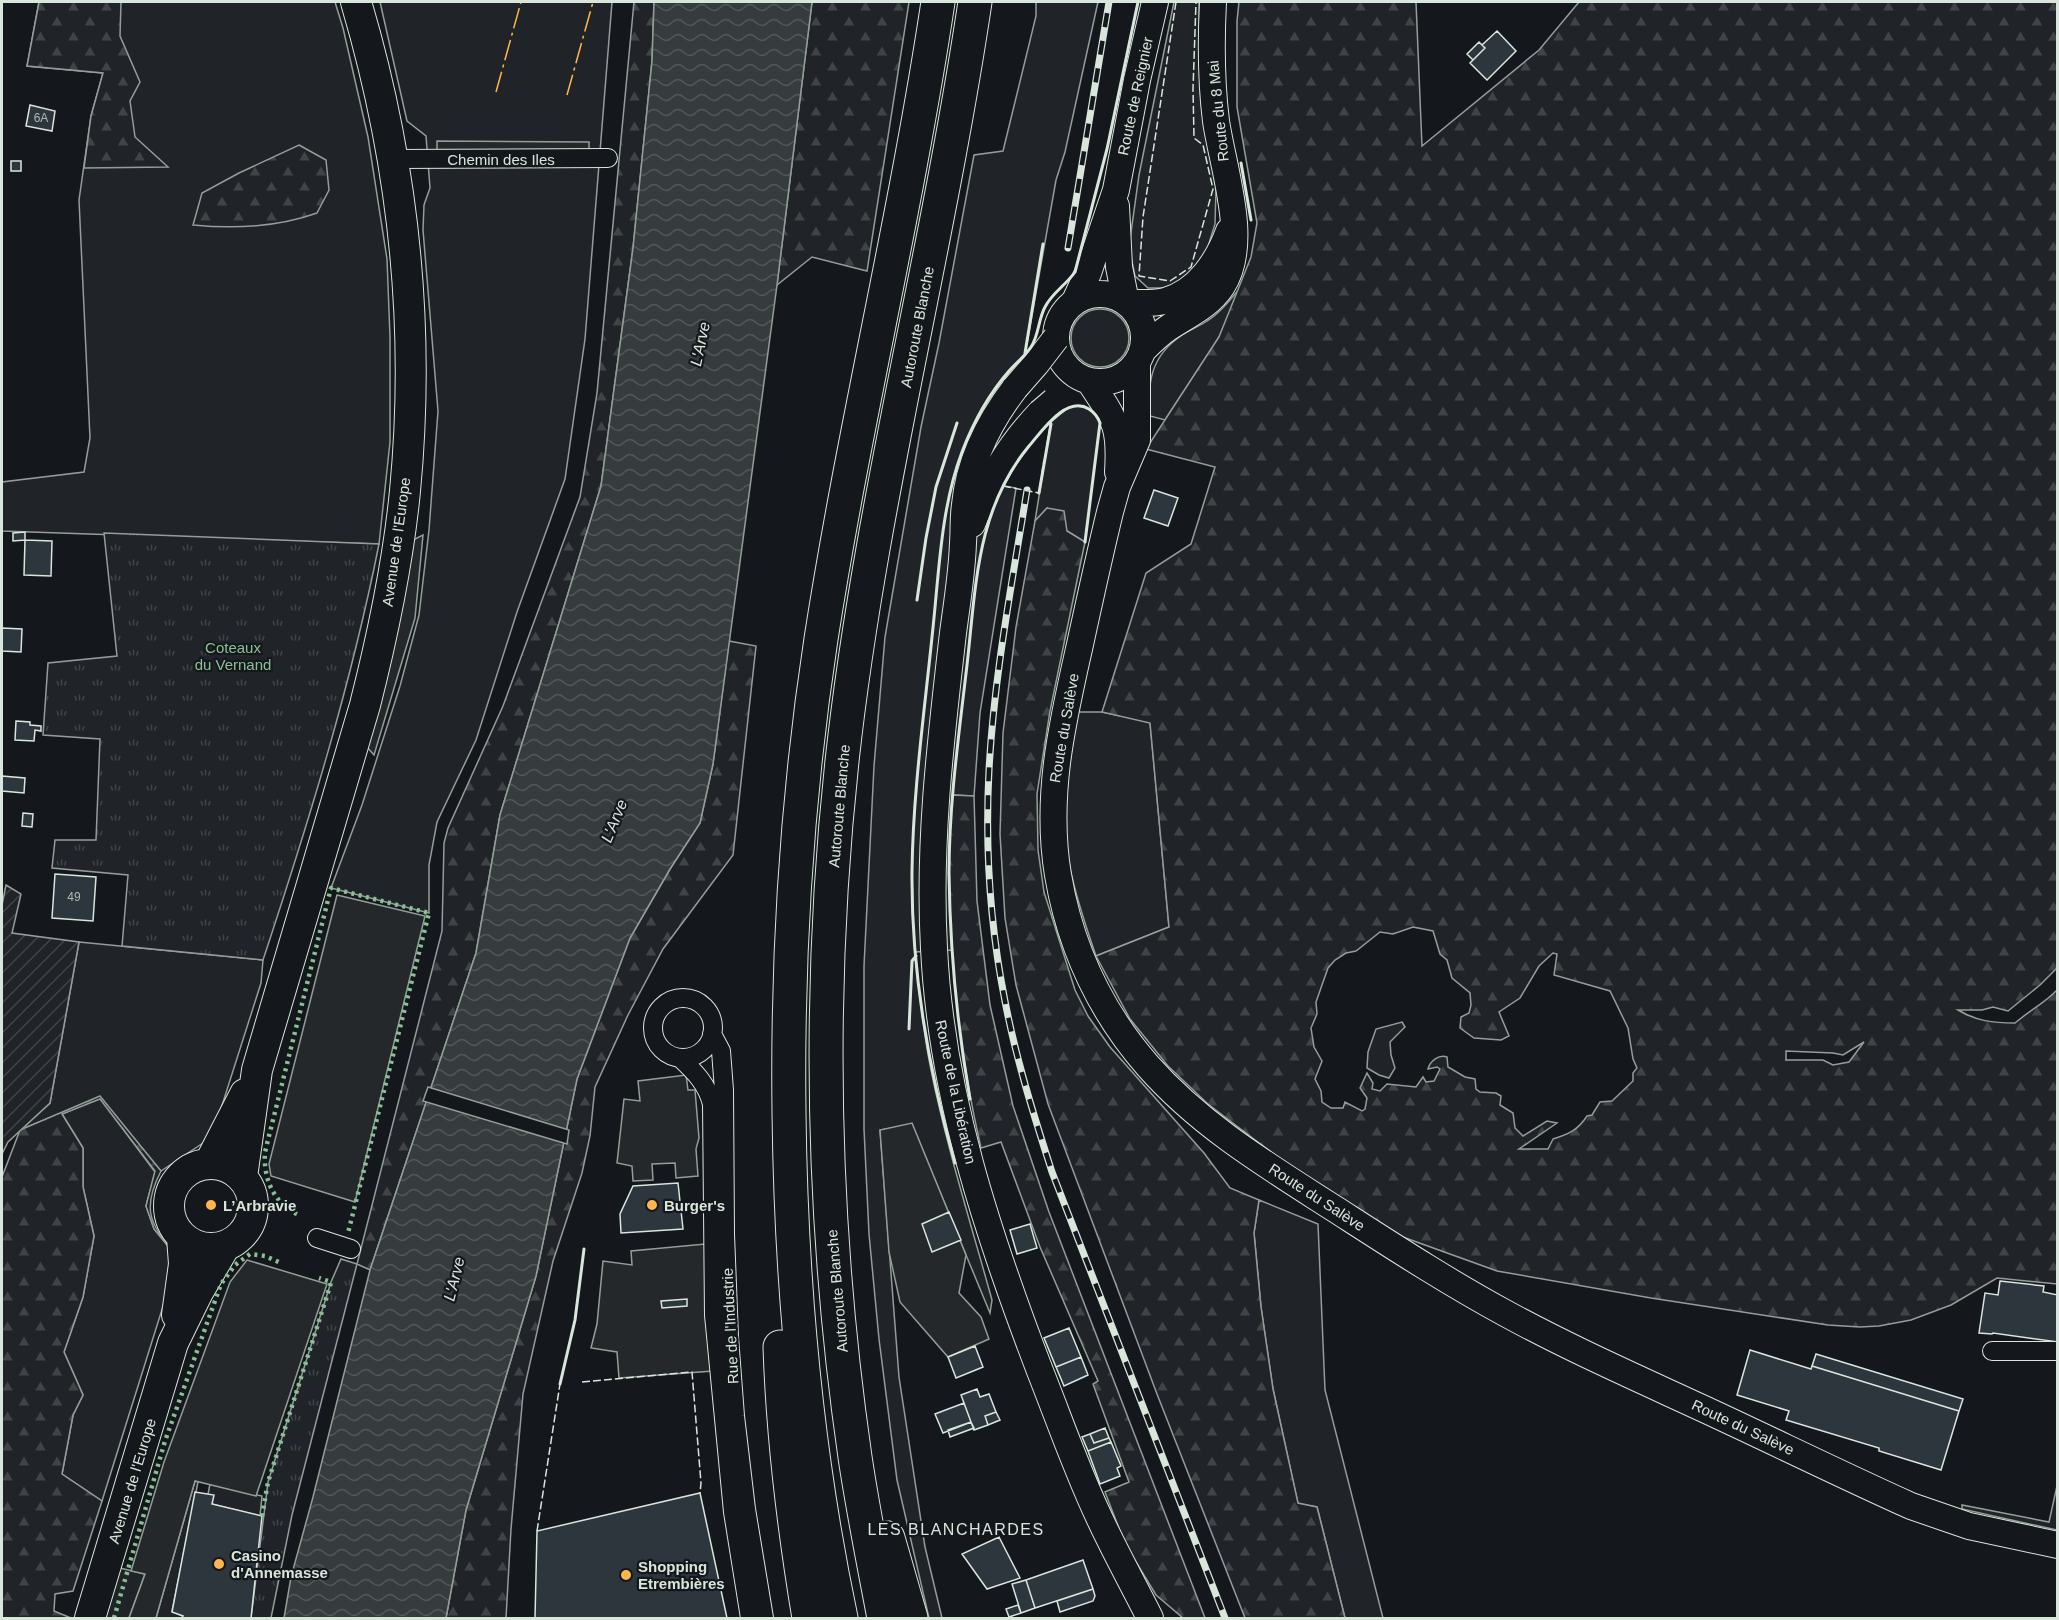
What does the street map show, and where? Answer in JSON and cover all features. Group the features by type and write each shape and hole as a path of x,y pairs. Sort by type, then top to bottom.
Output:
{"highway":[{"path":"809,1618 790,1493 781,1377 779,1305 780,1208 790,958 798,837 812,706 839,535 938,2"},
{"name":"Autoroute Blanche","path":"884,1618 867,1528 846,1386 831,1221 826,1043 833,863 842,760 876,536 931,259 975,2"},
{"path":"788,1022 790,1183 801,1357 817,1480 841,1618"},
{"path":"846,1386 911,1618"}],"main road":[{"name":"Avenue de l'Europe","path":"242,1177 257,1070 365,705 379,647 405,491 409,430 410,332 406,255 394,159 376,75 356,2"},
{"name":"Route de Reignier","path":"1073,303 1088,273 1116,190 1155,2"},
{"name":"Route du 8 Mai","path":"1140,356 1165,330 1205,305 1223,285 1234,254 1235,233 1213,89 1213,2"},
{"name":"Route de Reignier","path":"1116,190 1119,267 1127,302"},
{"name":"Route du 8 Mai","path":"1127,302 1163,302 1194,286 1212,265 1223,246 1233,219"},
{"path":"1095,294 1106,294 1127,302 1135,311 1144,329 1140,356 1131,370 1116,380 1099,383 1071,372 1058,349 1061,317 1073,303 1095,294"},
{"name":"Route de la Libération","path":"1058,349 1003,404 982,441 969,480 935,795 932,868 934,951 939,1011 948,1069 960,1127 976,1184 1019,1314 1056,1411 1099,1517 1150,1618"},
{"name":"Route du Salève","path":"1140,356 1137,440 1117,488 1106,529 1058,748 1053,792 1054,834 1064,901 1084,964 1112,1019 1147,1065 1192,1110 1247,1152 1419,1263 1504,1313 1911,1506 1969,1526 2058,1545"},
{"name":"Route du Salève","path":"1089,381 1109,411 1118,430 1117,488"},
{"name":"Route de la Libération","path":"963,544 988,484 1004,456 1031,422 1054,401 1089,381"},
{"name":"Avenue de l'Europe","path":"209,1164 257,1070"},
{"path":"209,1164 227,1167 242,1177 251,1193 253,1206 251,1219 241,1236 225,1246 210,1249 195,1245 182,1237 172,1224 168,1207 171,1191 186,1172 193,1167 209,1164"},
{"name":"Avenue de l'Europe","path":"90,1618 173,1343 184,1264 182,1237"},
{"name":"Avenue de l'Europe","path":"173,1343 198,1292 225,1246"},
{"name":"Route de la Libération","path":"1129,1576 1129,1618"}],"street":[{"name":"Chemin des Iles","path":"394,159 608,158"},
{"name":"Rue de l'Industrie","path":"750,1618 733,1512 714,1316 712,1104 708,1090 700,1078 680,1058 667,1054 655,1039 654,1021 663,1006 679,998 697,1002 705,1008 711,1017 712,1034 722,1051 729,1337 746,1509 764,1618"},
{"path":"680,1058 691,1057 701,1052 708,1044 712,1034"},
{"path":"316,1238 351,1249"},
{"path":"1992,1351 2058,1351"}],"green space":[{"path":"39,2 335,2 368,137 387,259 390,442 379,544 2,531 2,482 84,472 90,438 79,200 91,116 103,73 27,66"},
{"path":"39,2 121,2 120,36 140,82 130,101 135,137 168,167 84,168 91,116 103,73 27,66"},
{"path":"380,2 612,2 585,339 565,479 517,612 476,740 437,822 429,865 429,913 331,888 362,805 400,686 419,615 429,530 438,411 423,230 424,205 430,188 426,136 407,121"},
{"path":"634,2 654,2 652,61 633,248 601,486 500,815 476,953 370,1270 357,1264 442,931 444,843 448,828 503,706 580,497 597,393"},
{"path":"812,2 909,2 867,271 812,257 777,285"},
{"path":"1036,2 1098,2 1065,152 1056,180 1025,355 1001,382 973,427 954,477 1016,488 980,713 974,796 953,795 949,872 952,950 915,952 923,1026 937,1099 992,1300 990,1313 912,1124 880,1130 899,1377 925,1547 942,1618 929,1618 897,1480 879,1339 869,1234 864,1129 864,966 874,766 885,637 921,427 974,155 1003,151 1036,16"},
{"path":"1174,2 1199,2 1200,74 1216,188 1215,224 1206,253 1184,279 1169,288 1148,288 1135,276 1129,247 1139,175"},
{"path":"1239,2 1416,2 1422,146 1539,50 1579,2 2057,2 2057,968 2008,1011 1993,1007 1982,1010 1958,1010 1985,1021 2015,1023 2057,990 2057,1284 1997,1278 1951,1305 1911,1320 1860,1327 1828,1325 1651,1298 1497,1271 1400,1236 1284,1162 1208,1104 1168,1066 1130,1019 1096,956 1169,927 1150,723 1102,712 1146,573 1191,544 1215,467 1146,449 1219,337 1251,257 1257,223 1237,107","holes":["1413,927 1433,931 1440,954 1447,960 1452,978 1470,993 1469,1013 1461,1017 1460,1028 1474,1038 1501,1040 1509,1036 1499,1012 1520,998 1539,966 1553,953 1557,954 1554,975 1610,991 1628,1028 1633,1059 1637,1068 1633,1073 1633,1081 1612,1101 1600,1102 1592,1115 1587,1116 1577,1128 1553,1139 1548,1149 1519,1149 1557,1123 1547,1121 1523,1136 1515,1128 1513,1113 1500,1105 1501,1096 1496,1093 1480,1092 1476,1089 1475,1079 1465,1077 1448,1067 1447,1057 1444,1056 1435,1059 1429,1066 1428,1069 1437,1067 1440,1069 1434,1081 1426,1082 1423,1077 1416,1087 1387,1084 1380,1091 1372,1089 1373,1083 1367,1073 1360,1088 1367,1098 1365,1109 1362,1111 1345,1102 1343,1108 1331,1108 1322,1102 1321,1091 1315,1079 1322,1061 1314,1047 1311,1028 1317,1014 1316,1002 1328,968 1335,960 1346,953 1356,951 1380,932 1393,934","1864,1042 1849,1062 1833,1065 1823,1060 1786,1060 1786,1051 1843,1055"]},
{"path":"299,145 326,160 329,190 317,213 256,226 193,225 202,193"},
{"path":"1240,288 1219,337 1165,420 1150,416 1149,392 1157,361 1182,335 1216,314"},
{"path":"1094,309 1106,309 1121,317 1129,332 1129,344 1121,359 1106,367 1094,367 1079,359 1071,344 1071,332 1079,317"},
{"path":"1076,406 1091,411 1100,423 1085,542 1067,531 1047,508 1035,521 1051,422 1069,407"},
{"path":"1047,508 1064,511 1067,531 1085,542 1050,711 1037,794 1038,850 1044,892 1075,990 1088,1016 1110,1047 1204,1153 1230,1188 1259,1200 1254,1233 1261,1307 1273,1389 1298,1503 1317,1507 1345,1618 1245,1618 1157,1394 1048,1104 1016,985 1005,918 1000,834 1003,733 1016,627 1035,521"},
{"name":"Coteaux du Vernand","path":"104,533 379,544 342,702 263,960 122,946 128,875 52,868 55,840 96,840 100,739 43,735 48,663 117,656"},
{"path":"729,641 756,646 733,855 663,949 628,1015 595,1087 590,1136 582,1173 553,1261 523,1394 506,1618 446,1618 466,1510 536,1276 577,1079 630,938 700,823 713,764"},
{"path":"1078,712 1102,712 1150,722 1169,927 1096,956 1075,890 1067,848 1067,790"},
{"path":"952,795 974,796 977,901 990,1005 1013,1106 1049,1212 1205,1618 1183,1618 1156,1595 1125,1544 1105,1492 1129,1482 1093,1384 1098,1381 1040,1247 1001,1142 981,1148 962,1046 951,943 949,874"},
{"path":"6,885 21,894 12,933 79,942 50,1103 8,1142 2,1154 2,905"},
{"path":"79,942 263,960 261,983 218,1118 206,1141 161,1171 100,1097 20,1130 50,1103"},
{"path":"1402,1022 1405,1027 1390,1042 1395,1068 1389,1078 1367,1068 1368,1052 1376,1029"},
{"path":"100,1096 161,1171 152,1194 151,1213 153,1222 172,1251 154,1229 146,1206 155,1171 100,1099 62,1114 83,1148 83,1187 94,1236 83,1297 64,1352 83,1395 73,1415 62,1474 102,1501 73,1591 55,1594 54,1611 71,1618 2,1618 2,1177 20,1130"},
{"path":"100,1098 155,1172 146,1206 154,1229 172,1251 175,1268 102,1501 62,1474 73,1415 83,1395 64,1352 83,1297 94,1236 83,1187 83,1148 62,1114"},
{"path":"1259,1200 1318,1224 1325,1390 1383,1618 1345,1618 1317,1507 1298,1504 1273,1389 1261,1307 1254,1233"},
{"path":"341,1259 357,1264 292,1515 271,1618 251,1618 268,1482 331,1282"},
{"path":"195,1481 198,1482 172,1611 183,1616 182,1618 156,1618"},
{"path":"210,1484 262,1496 260,1516 212,1504 208,1494"},
{"path":"2057,1486 2057,1530 1962,1509 1962,1505 2049,1522"},
{"path":"120,1568 145,1574 129,1618 105,1618"}],"shaded area":[{"path":"437,141 589,142 589,154 437,152"},
{"path":"423,535 415,618 374,755 367,747 413,540"},
{"path":"337,895 425,916 355,1202 271,1176 269,1164"},
{"path":"686,1075 688,1090 695,1090 699,1138 696,1149 698,1176 676,1178 675,1163 652,1164 653,1180 633,1181 632,1166 617,1163 624,1099 640,1101 638,1081"},
{"path":"912,1123 966,1255 959,1293 981,1317 989,1339 948,1357 900,1302 889,1252 880,1130"},
{"path":"705,1244 713,1371 619,1378 617,1352 591,1348 597,1324 603,1261 632,1265 631,1251"},
{"path":"247,1260 327,1284 256,1496 195,1481 156,1618 129,1618 145,1574 131,1571 164,1462 230,1282"}],"water":[{"name":"L'Arve","path":"654,2 812,2 713,764 700,823 630,938 577,1079 536,1276 466,1510 446,1618 284,1618 291,1577 370,1270 476,953 500,815 601,486 633,248 652,61"}],"pier":[{"path":"428,1087 569,1130 567,1144 423,1101"}],"building":[{"path":"1497,31 1516,51 1487,80 1470,63 1485,48 1482,45"},
{"path":"1479,42 1485,48 1473,60 1467,54"},
{"path":"30,105 55,111 52,131 26,126"},
{"path":"11,161 21,161 21,171 11,171"},
{"path":"1154,490 1178,498 1168,526 1144,518"},
{"path":"25,532 25,540 13,541 13,533"},
{"path":"25,540 52,541 51,576 24,575"},
{"path":"2,628 22,629 21,652 2,651"},
{"path":"16,721 41,726 41,731 35,730 34,741 15,740"},
{"path":"2,776 25,778 24,793 2,791"},
{"path":"23,813 33,814 32,827 22,826"},
{"path":"55,874 96,877 93,921 52,918"},
{"name":"Burger's","path":"678,1183 683,1229 621,1233 620,1214 633,1186"},
{"path":"949,1212 961,1240 932,1252 922,1224"},
{"path":"1030,1224 1037,1248 1017,1254 1010,1230"},
{"path":"2000,1281 2044,1286 2043,1292 2058,1295 2058,1342 1979,1333 1985,1293 1998,1295"},
{"path":"687,1299 687,1306 662,1308 661,1301"},
{"path":"1069,1328 1081,1357 1056,1367 1044,1338"},
{"path":"975,1346 983,1367 956,1378 948,1357"},
{"path":"1750,1350 1811,1369 1812,1366 1959,1411 1941,1470 1879,1451 1879,1448 1786,1420 1789,1411 1737,1395"},
{"path":"1816,1354 1963,1399 1959,1411 1812,1366"},
{"path":"1081,1357 1088,1375 1064,1386 1056,1367"},
{"path":"977,1389 980,1397 989,1394 996,1412 985,1416 988,1425 974,1430 961,1395"},
{"path":"964,1403 971,1422 943,1433 935,1414"},
{"path":"996,1412 1000,1420 988,1425 985,1416"},
{"path":"971,1422 974,1428 950,1437 948,1430"},
{"path":"1105,1428 1109,1438 1094,1443 1090,1434"},
{"path":"1090,1434 1094,1443 1109,1438 1111,1442 1088,1451 1082,1437"},
{"path":"1111,1442 1121,1466 1117,1468 1120,1476 1100,1484 1088,1451"},
{"name":"Casino d'Annemasse","path":"195,1492 214,1495 212,1504 262,1516 251,1618 182,1618 183,1616 172,1612"},
{"name":"Shopping Etrembières","path":"700,1493 727,1618 535,1618 537,1531"},
{"path":"999,1537 1020,1578 987,1589 962,1554"},
{"path":"1083,1560 1093,1589 1035,1608 1026,1580"},
{"path":"1026,1580 1035,1608 1021,1613 1012,1584"},
{"path":"1093,1589 1095,1596 1093,1601 1060,1612 1057,1601"},
{"path":"1018,1605 1021,1613 1009,1617 1006,1609"}],"railway":[{"path":"1068,248 1109,2"},
{"path":"1027,490 999,665 989,770 990,886 1000,973 1020,1066 1052,1172 1225,1618"}],"hedge":[{"path":"297,1214 282,1203 271,1188 266,1171 265,1152 331,888 429,913 348,1233"},
{"path":"114,1618 165,1441 221,1284 235,1265 250,1254 265,1256 281,1263"},
{"path":"262,1516 268,1482 331,1282 319,1278"}],"fence":[{"path":"1176,2 1143,217 1139,276 1170,281 1191,267 1213,189 1203,145 1194,138 1196,2"},
{"path":"1047,444 1051,422"},
{"path":"1003,486 1039,493 1044,460"},
{"path":"582,1382 692,1372 700,1493"},
{"path":"537,1531 560,1384"}],"wall":[{"path":"955,1163 929,1055 918,982 912,908 917,783 945,520 955,474 976,420 1001,380 1031,347 1048,302 1075,272 1107,149 1138,2"},
{"path":"1241,163 1251,220"},
{"path":"1025,353 1043,244"},
{"path":"970,1099 955,987 949,873 955,769 981,550 998,496 1011,471 1029,446 1055,417 1072,407 1080,406 1093,412 1100,423 1085,542"},
{"path":"917,600 936,487 957,423"},
{"path":"1039,493 1051,424"},
{"path":"909,1029 912,961 916,956"},
{"path":"560,1384 575,1320 584,1249"}],"power":[{"path":"496,92 521,2"},
{"path":"567,95 593,2"}],"place":[{"name":"L’Arbravie","path":"211,1205"},
{"name":"Burger's","path":"652,1205"},
{"name":"Casino d'Annemasse","path":"219,1564"},
{"name":"Shopping Etrembières","path":"626,1575"}],"district":[{"name":"LES BLANCHARDES","path":"956,1529"}]}
